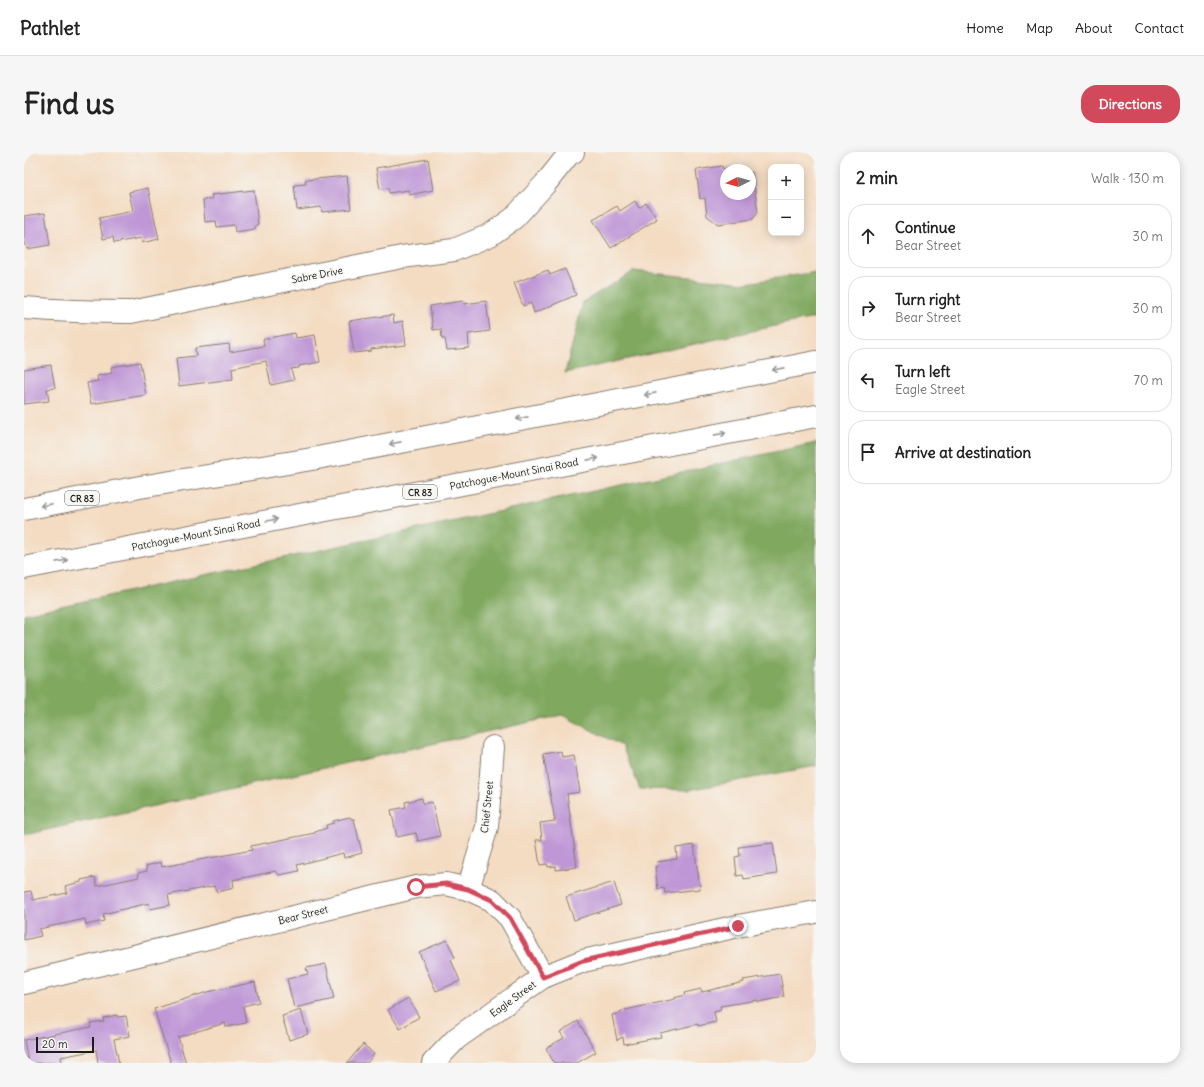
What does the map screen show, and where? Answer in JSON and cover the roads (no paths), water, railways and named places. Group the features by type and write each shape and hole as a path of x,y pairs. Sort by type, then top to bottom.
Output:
{"main road":[{"name":"Sabre Drive","path":"24,308 52,311 131,312 402,257 454,250 490,235 514,218 569,154 573,152"},
{"name":"CR 83","path":"24,509 140,487 312,459 816,362"},
{"name":"Patchogue-Mount Sinai Road","path":"24,568 816,416"},
{"name":"Chief Street","path":"468,889 487,828 493,747"},
{"name":"Bear Street","path":"24,983 416,887 446,884 468,889 492,900 510,918 543,977"},
{"name":"Eagle Street","path":"433,1063 457,1038 543,977 583,961 738,926 816,912"}]}
